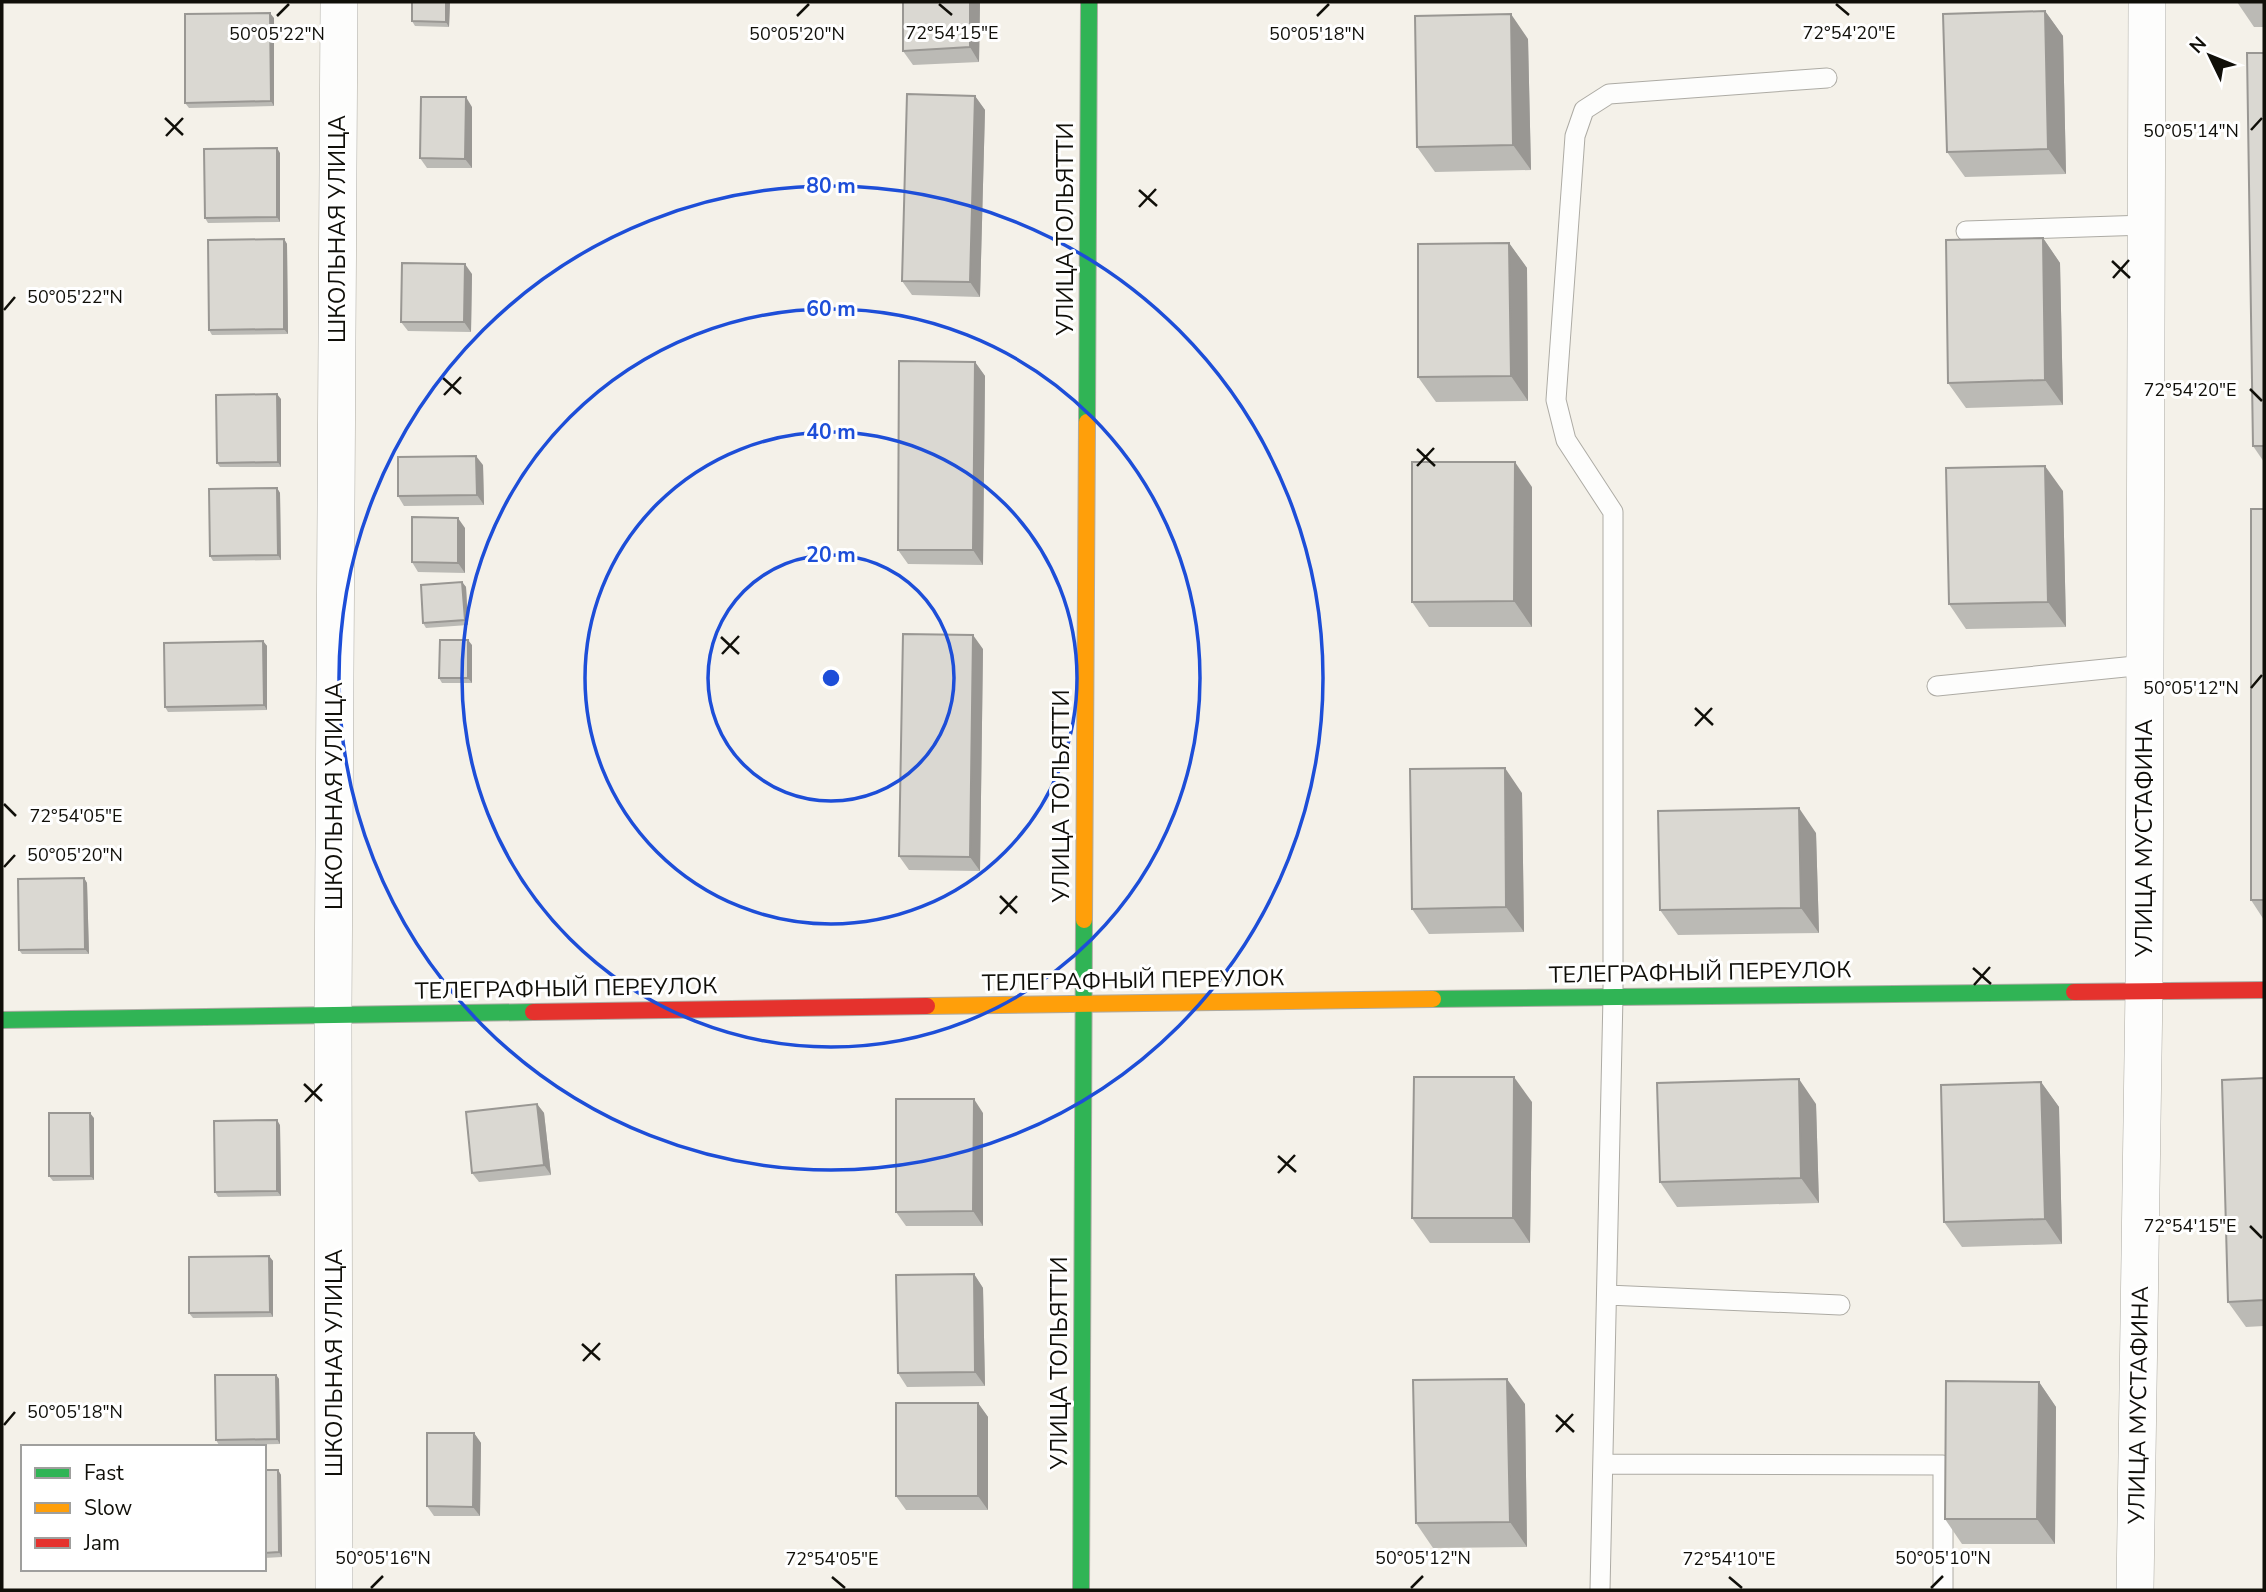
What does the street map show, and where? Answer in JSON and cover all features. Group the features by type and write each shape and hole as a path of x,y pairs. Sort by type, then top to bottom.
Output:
{"street":[{"name":"ШКОЛЬНАЯ УЛИЦА","path":"334,1590 333,1014 339,2"},
{"name":"УЛИЦА ТОЛЬЯТТИ","path":"1082,1590 1082,1003 1089,2"},
{"name":"УЛИЦА МУСТАФИНА","path":"2136,1590 2144,989 2147,2"},
{"name":"ТЕЛЕГРАФНЫЙ ПЕРЕУЛОК","path":"2,1020 1082,1003 2144,989 2264,990"}],"lane":[{"path":"1600,1590 1613,996 1613,512 1566,440 1556,400 1575,136 1584,110 1609,94 1827,78"},
{"path":"1966,232 2146,225"},
{"path":"1937,686 2145,666"},
{"path":"1607,1295 1840,1306"},
{"path":"1603,1464 1944,1465 1944,1590"}],"building":[{"path":"412,2 446,2 446,22 412,21"},
{"path":"903,2 970,2 970,47 903,51"},
{"path":"2045,11 2048,149 1947,152 1943,14"},
{"path":"270,13 271,101 185,103 185,14"},
{"path":"1511,14 1513,145 1417,147 1415,16"},
{"path":"2247,53 2264,53 2264,446 2253,446"},
{"path":"907,94 975,96 970,282 902,281"},
{"path":"421,97 466,97 465,159 420,158"},
{"path":"277,148 277,217 205,218 204,149"},
{"path":"2043,238 2045,380 1948,383 1946,240"},
{"path":"284,239 284,329 209,330 208,240"},
{"path":"1509,243 1511,376 1418,377 1418,244"},
{"path":"402,263 465,264 464,322 401,322"},
{"path":"899,361 975,362 973,550 898,550"},
{"path":"277,394 278,462 217,463 216,395"},
{"path":"476,456 477,495 398,496 398,457"},
{"path":"1412,462 1515,462 1514,601 1412,602"},
{"path":"2045,466 2048,602 1949,604 1946,468"},
{"path":"277,488 278,555 210,556 209,489"},
{"path":"2251,509 2264,509 2264,900 2251,900"},
{"path":"412,517 458,518 458,563 412,562"},
{"path":"462,582 465,620 423,623 421,585"},
{"path":"903,634 973,635 970,857 899,856"},
{"path":"440,640 468,640 468,678 439,678"},
{"path":"263,641 264,705 165,707 164,643"},
{"path":"1505,768 1506,907 1412,909 1410,769"},
{"path":"1799,808 1801,908 1660,910 1658,811"},
{"path":"84,878 85,949 19,950 18,879"},
{"path":"1414,1077 1514,1077 1513,1218 1412,1218"},
{"path":"2264,1078 2264,1300 2228,1302 2222,1080"},
{"path":"1799,1079 1801,1178 1660,1182 1657,1083"},
{"path":"2041,1082 2045,1219 1944,1222 1941,1085"},
{"path":"896,1099 974,1099 973,1211 896,1212"},
{"path":"537,1104 544,1165 472,1173 466,1112"},
{"path":"49,1113 90,1113 91,1176 49,1176"},
{"path":"277,1120 277,1191 215,1192 214,1121"},
{"path":"269,1256 270,1312 189,1313 189,1257"},
{"path":"974,1274 975,1372 898,1373 896,1275"},
{"path":"215,1375 276,1375 277,1439 216,1440"},
{"path":"1507,1379 1510,1522 1416,1523 1413,1380"},
{"path":"1946,1381 2039,1382 2037,1519 1945,1519"},
{"path":"896,1403 978,1403 978,1496 896,1496"},
{"path":"427,1433 474,1433 473,1507 427,1506"},
{"path":"266,1470 278,1470 279,1552 266,1553"}],"traffic: fast":[{"path":"1087,422 1089,2"},
{"path":"1081,1590 1084,920"},
{"path":"1433,999 2074,992"},
{"path":"2,1020 533,1012"}],"traffic: slow":[{"path":"1084,920 1087,422"},
{"path":"927,1006 1433,999"}],"traffic: jam":[{"path":"2074,992 2264,990"},
{"path":"533,1012 927,1006"}]}
